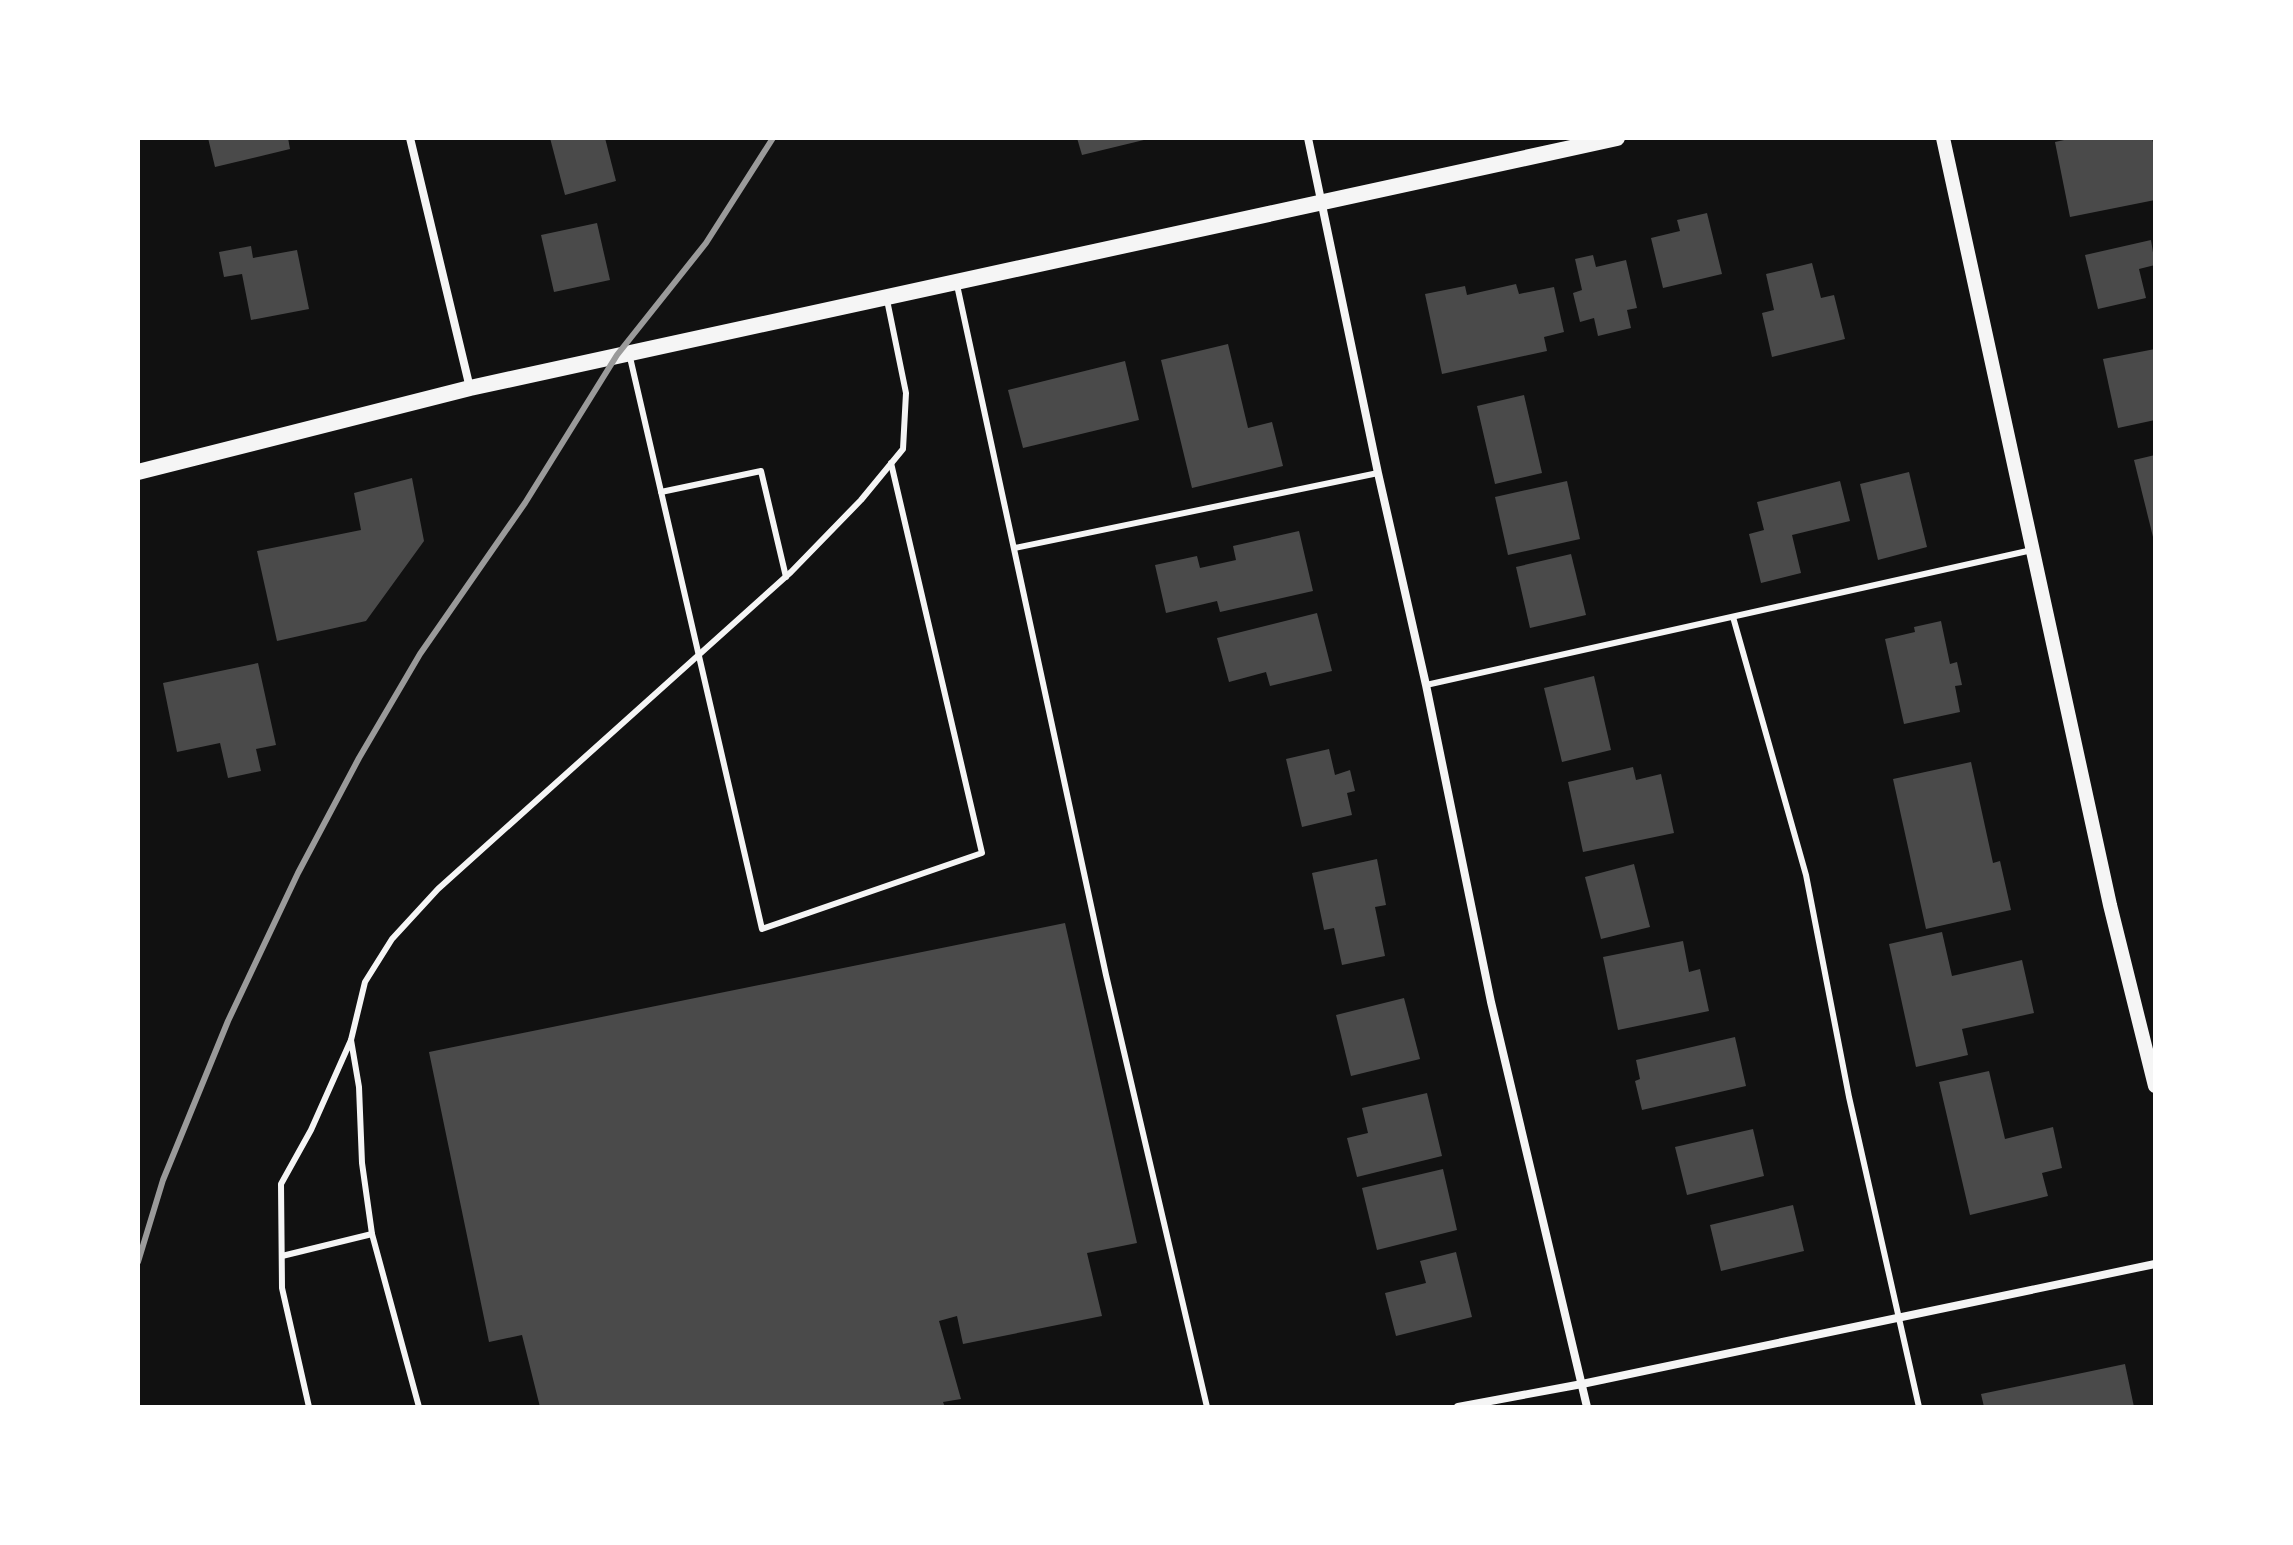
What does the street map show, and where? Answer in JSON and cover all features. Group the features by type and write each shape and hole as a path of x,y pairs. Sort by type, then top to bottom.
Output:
{"main road":[{"path":"138,472 470,388 1617,138"}],"street":[{"path":"410,138 470,388"},
{"path":"1308,138 1491,1002 1587,1407"},
{"path":"1943,138 2110,905 2155,1086"},
{"path":"1458,1407 2155,1264"}],"lane":[{"path":"956,282 1106,975 1207,1407"},
{"path":"309,1407 282,1288 281,1184 311,1130 351,1040 365,982 392,939 438,889 786,577 861,500 903,449 906,393 886,296"},
{"path":"629,353 762,929 982,853 891,463"},
{"path":"661,492 761,471 786,577"},
{"path":"1015,548 1378,473"},
{"path":"1426,685 2032,550"},
{"path":"1733,617 1806,875 1849,1097 1919,1407"},
{"path":"351,1040 359,1087 362,1163 372,1234 419,1407"},
{"path":"282,1256 372,1234"}],"building":[{"path":"208,138 288,138 290,149 215,167"},
{"path":"550,138 605,138 616,181 565,195"},
{"path":"1077,138 1147,138 1148,139 1082,155"},
{"path":"2073,138 2152,138 2155,200 2070,217 2055,142"},
{"path":"1707,213 1722,274 1663,288 1651,238 1680,231 1677,220"},
{"path":"597,223 610,280 554,292 541,235"},
{"path":"2151,240 2155,265 2139,269 2146,298 2098,309 2085,255"},
{"path":"251,246 253,258 297,250 309,309 251,320 242,274 224,277 219,252"},
{"path":"1593,255 1596,267 1626,260 1637,308 1627,310 1631,328 1598,336 1594,318 1580,322 1573,293 1582,290 1575,259"},
{"path":"1812,263 1821,298 1834,295 1845,339 1772,357 1762,313 1774,310 1766,274"},
{"path":"1516,284 1519,294 1554,287 1564,332 1544,337 1547,351 1442,374 1425,294 1465,286 1467,295"},
{"path":"1228,344 1248,428 1272,422 1283,466 1192,488 1161,360"},
{"path":"2155,349 2155,420 2118,428 2103,359"},
{"path":"1125,361 1139,420 1023,448 1008,390"},
{"path":"1524,395 1542,473 1495,484 1477,406"},
{"path":"2155,455 2155,541 2154,541 2134,460"},
{"path":"1909,472 1927,547 1878,560 1860,484"},
{"path":"412,478 424,541 366,621 277,641 257,551 361,530 354,493"},
{"path":"1567,481 1580,539 1508,555 1495,497"},
{"path":"1840,481 1850,521 1792,535 1801,573 1761,583 1749,534 1764,530 1757,502"},
{"path":"1299,531 1313,591 1220,612 1217,601 1166,613 1155,565 1197,556 1200,568 1236,560 1233,546"},
{"path":"1571,554 1586,615 1530,628 1516,567"},
{"path":"1317,613 1332,671 1270,686 1266,672 1229,682 1217,638"},
{"path":"1941,621 1950,664 1957,662 1962,685 1955,686 1960,712 1904,724 1885,639 1915,632 1914,627"},
{"path":"258,663 276,745 256,749 261,771 228,778 220,743 177,752 163,683"},
{"path":"1594,676 1611,750 1562,762 1544,688"},
{"path":"1329,749 1335,775 1350,770 1355,791 1347,793 1352,815 1302,827 1286,759"},
{"path":"1971,762 1993,863 2000,861 2011,910 1926,929 1893,779"},
{"path":"1633,767 1636,780 1661,774 1674,833 1583,852 1568,782"},
{"path":"1377,859 1386,905 1375,907 1385,956 1342,965 1334,928 1324,930 1312,873"},
{"path":"1634,864 1650,927 1601,939 1585,877"},
{"path":"1065,923 1137,1243 1087,1253 1102,1316 963,1344 957,1316 939,1321 961,1399 943,1402 945,1407 540,1407 522,1335 489,1342 429,1052"},
{"path":"1942,932 1952,976 2022,960 2034,1013 1962,1029 1968,1055 1916,1067 1889,944"},
{"path":"1683,941 1689,972 1700,969 1709,1011 1618,1030 1603,957"},
{"path":"1404,998 1420,1059 1351,1076 1336,1015"},
{"path":"1735,1037 1746,1086 1642,1110 1635,1081 1640,1079 1636,1060"},
{"path":"1989,1071 2005,1139 2053,1127 2062,1168 2042,1173 2048,1196 1970,1215 1939,1082"},
{"path":"1427,1093 1442,1156 1357,1177 1347,1138 1368,1133 1362,1108"},
{"path":"1753,1129 1764,1176 1687,1195 1675,1147"},
{"path":"1443,1169 1457,1230 1377,1250 1362,1188"},
{"path":"1793,1205 1804,1251 1721,1271 1710,1225"},
{"path":"1456,1252 1472,1317 1396,1336 1385,1293 1426,1283 1420,1261"},
{"path":"2125,1364 2134,1407 1984,1407 1981,1394"}],"railway":[{"path":"138,1262 163,1180 228,1021 298,873 359,758 420,654 525,503 617,355 706,243 773,138"}]}
